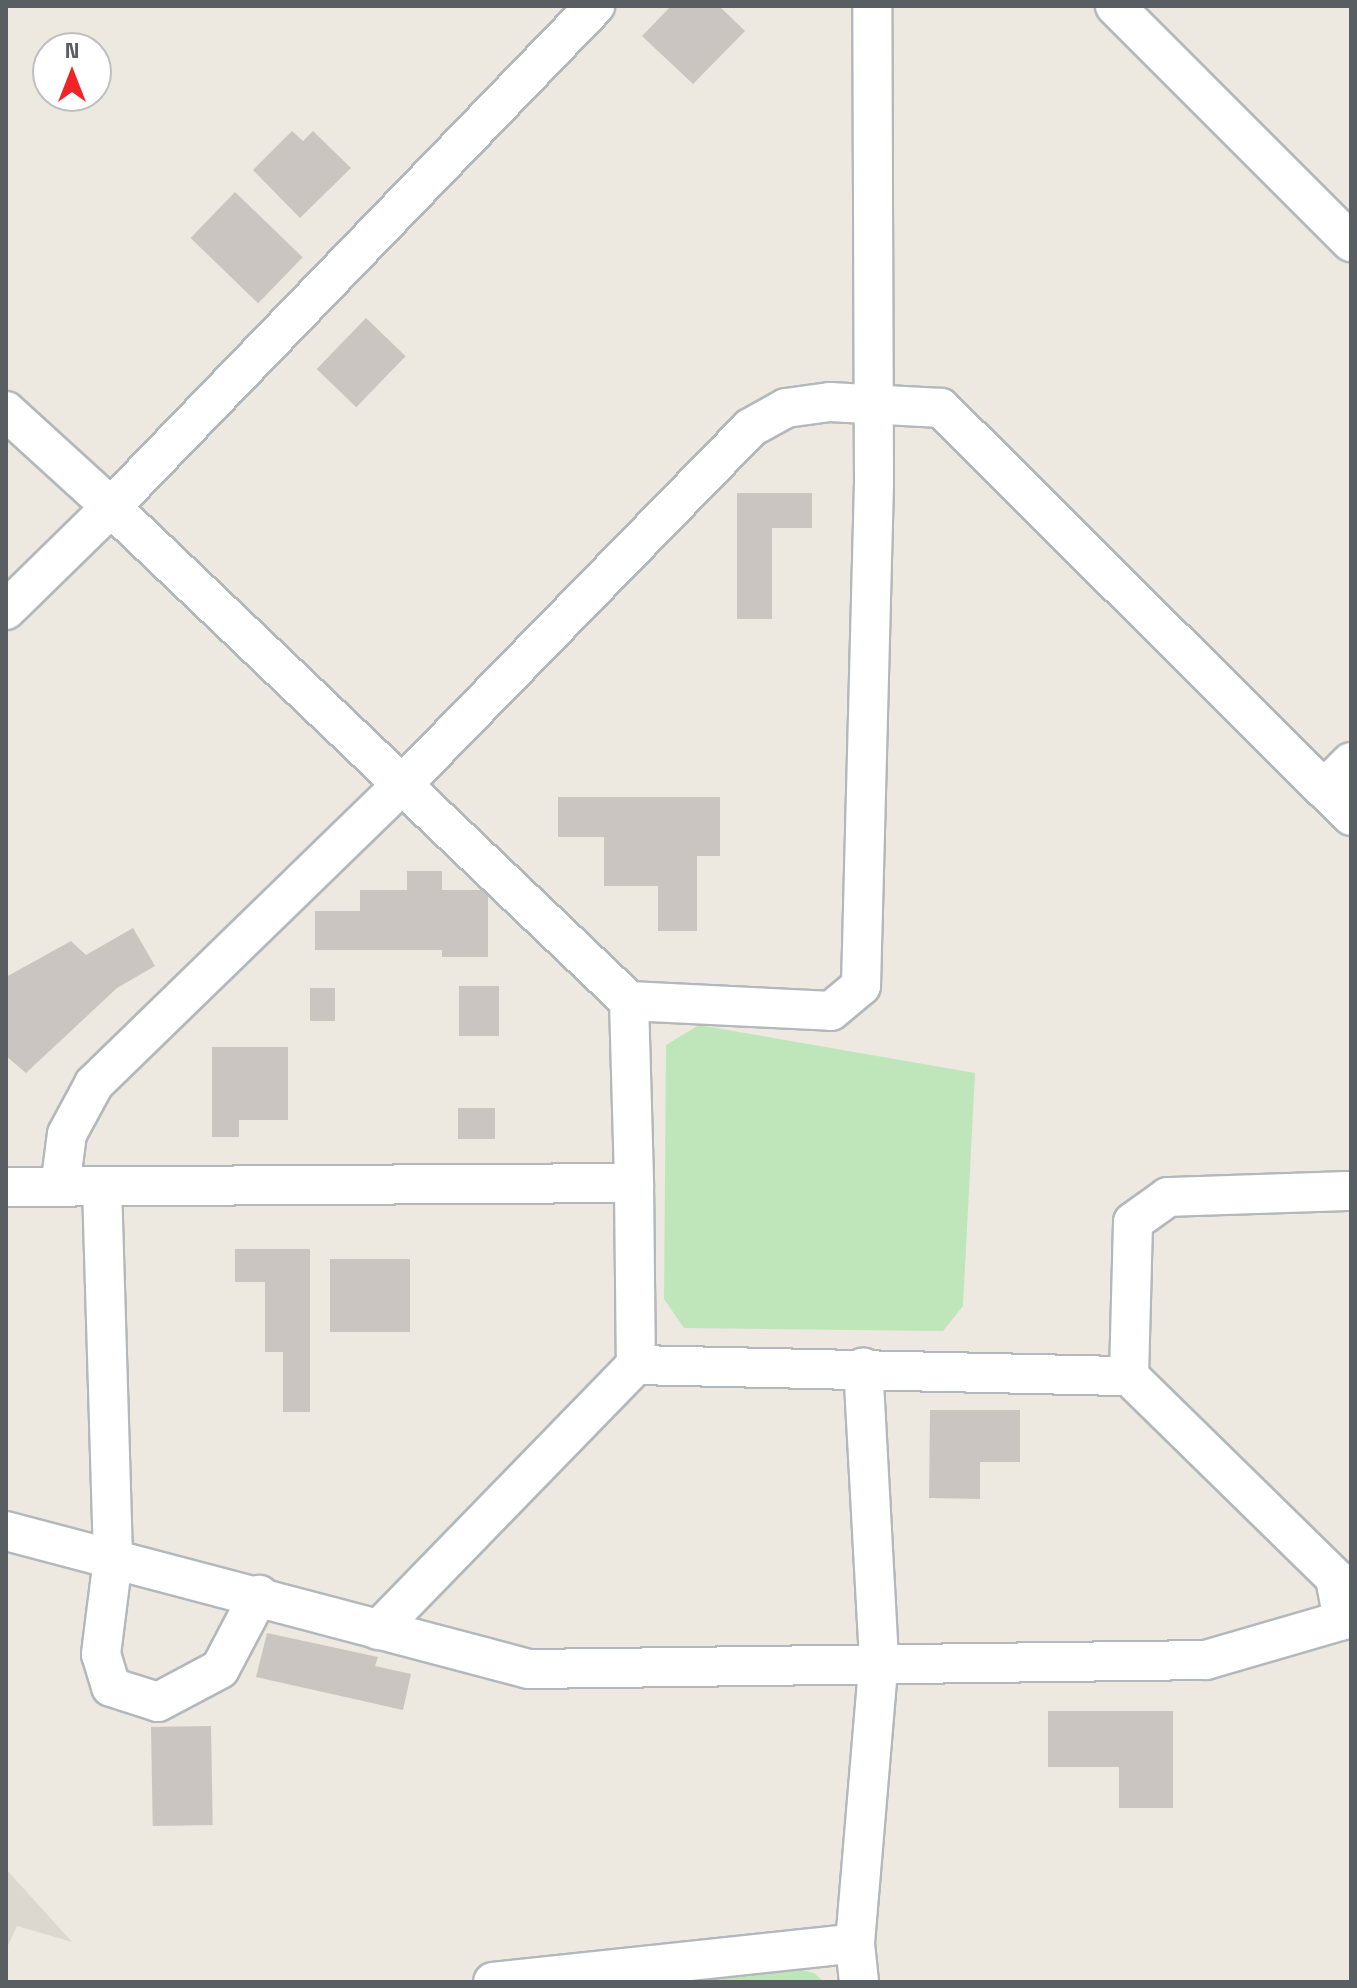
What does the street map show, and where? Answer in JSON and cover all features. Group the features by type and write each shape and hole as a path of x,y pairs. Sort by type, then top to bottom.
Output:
{"street":[{"path":"6,610 111,507 595,6"},
{"path":"6,411 404,783 629,1001 831,1011 861,986 873,406 872,6"},
{"path":"1115,6 1351,242"},
{"path":"60,1187 67,1134 94,1084 404,783 750,428 786,408 830,402 941,408 1351,816"},
{"path":"1324,789 1351,762"},
{"path":"378,1630 636,1365 629,1001"},
{"path":"6,1187 634,1183"},
{"path":"102,1186 113,1559 101,1654 111,1687 158,1702 220,1669 259,1595"},
{"path":"1129,1376 1133,1222 1168,1197 1351,1191"},
{"path":"6,1531 259,1595 529,1669 879,1660 1206,1660 1347,1619 1335,1578 1129,1376 863,1367 636,1365"},
{"path":"859,1982 855,1943 879,1660 863,1367"},
{"path":"493,1982 855,1943"}],"shaded area":[{"path":"6,1869 72,1942 17,1926 6,1950"}],"green space":[{"path":"699,1025 975,1073 963,1306 943,1331 684,1328 664,1299 666,1045"},
{"path":"788,1966 814,1973 824,1982 629,1982"}],"building":[{"path":"671,6 719,6 745,31 693,84 642,36"},
{"path":"292,131 303,141 313,131 351,168 300,218 253,170"},
{"path":"235,192 303,257 258,303 191,238"},
{"path":"366,318 406,356 356,407 317,369"},
{"path":"737,493 812,493 812,528 772,528 772,619 737,619"},
{"path":"558,797 720,797 720,856 697,856 697,931 658,931 658,886 604,886 604,837 558,837"},
{"path":"407,871 442,871 442,890 488,890 488,957 442,957 442,950 315,950 315,911 360,911 360,890 407,890"},
{"path":"133,928 155,966 117,988 26,1073 6,1056 6,977 71,941 86,955"},
{"path":"459,986 499,986 499,1036 459,1036"},
{"path":"310,988 335,988 335,1021 310,1021"},
{"path":"212,1047 288,1047 288,1120 239,1120 239,1137 212,1137"},
{"path":"458,1108 495,1108 495,1139 458,1139"},
{"path":"235,1249 310,1249 310,1412 283,1412 283,1352 265,1352 265,1282 235,1282"},
{"path":"330,1259 410,1259 410,1332 330,1332"},
{"path":"930,1410 1020,1410 1020,1462 980,1462 980,1499 929,1498"},
{"path":"267,1633 378,1657 375,1666 411,1674 403,1710 256,1677"},
{"path":"1048,1711 1173,1711 1173,1808 1119,1808 1119,1767 1048,1767"},
{"path":"211,1726 213,1825 153,1826 151,1727"}]}
